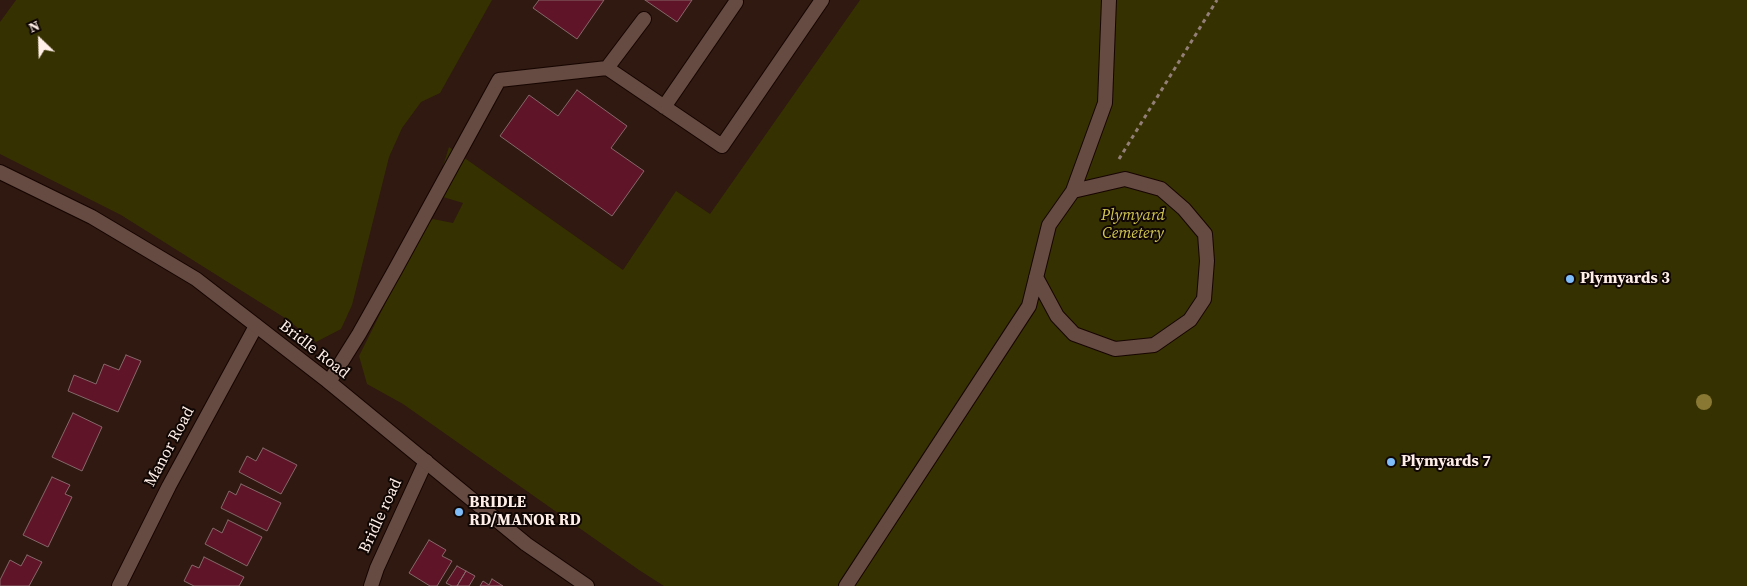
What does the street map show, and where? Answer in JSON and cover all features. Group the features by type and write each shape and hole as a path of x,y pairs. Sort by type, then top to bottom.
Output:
{"street":[{"path":"329,382 368,318 499,80 607,68 722,146 822,0"},
{"path":"846,586 1029,306 1049,225 1073,191 1105,103 1109,0"},
{"path":"664,107 736,2"},
{"path":"607,68 644,19"},
{"name":"Bridle Road","path":"0,172 92,217 196,279 329,382 526,544 587,586"},
{"path":"1036,277 1057,316 1074,334 1115,349 1154,345 1190,320 1204,299 1208,261 1205,234 1184,210 1161,189 1125,179 1073,191"},
{"name":"Manor Road","path":"119,586 168,486 256,326"},
{"name":"Bridle road","path":"371,586 376,568 426,461"}],"path":[{"path":"1104,183 1217,0"}],"green space":[{"path":"16,0 492,0 440,93 421,102 402,128 389,157 352,305 341,329 316,342 285,318 121,215 0,154 0,22"},
{"name":"Plymyard Cemetery","path":"860,0 1747,0 1747,586 664,586 403,404 367,384 359,356 424,226 433,219 453,223 463,203 443,197 438,182 449,147 623,270 676,191 710,214"}],"building":[{"path":"539,0 604,0 577,39 533,8"},
{"path":"645,0 692,0 677,22"},
{"path":"577,90 627,126 611,148 644,171 612,216 500,136 529,95 558,116"},
{"path":"126,355 141,361 118,412 68,391 74,375 96,384 104,364 119,370"},
{"path":"73,413 102,427 82,471 52,457"},
{"path":"263,448 297,465 281,494 239,472 247,456 256,461"},
{"path":"52,477 70,485 65,494 72,497 48,547 23,535"},
{"path":"241,484 281,503 267,531 221,508 229,491 236,495"},
{"path":"228,520 262,537 247,566 205,544 213,528 222,533"},
{"path":"429,540 446,550 442,556 452,561 437,586 430,586 409,573"},
{"path":"27,555 42,562 29,586 0,586 0,580 10,560 21,566"},
{"path":"204,557 244,577 239,586 194,586 184,581 192,565 199,568"},
{"path":"457,566 466,571 457,586 452,586 446,583"},
{"path":"466,571 475,576 469,586 457,586"},
{"path":"492,579 503,586 480,586 483,581 489,585"}],"place":[{"name":"Plymyards 3","path":"1570,279"},
{"name":"Plymyards 7","path":"1391,462"},
{"name":"BRIDLE RD/MANOR RD","path":"459,512"}]}
